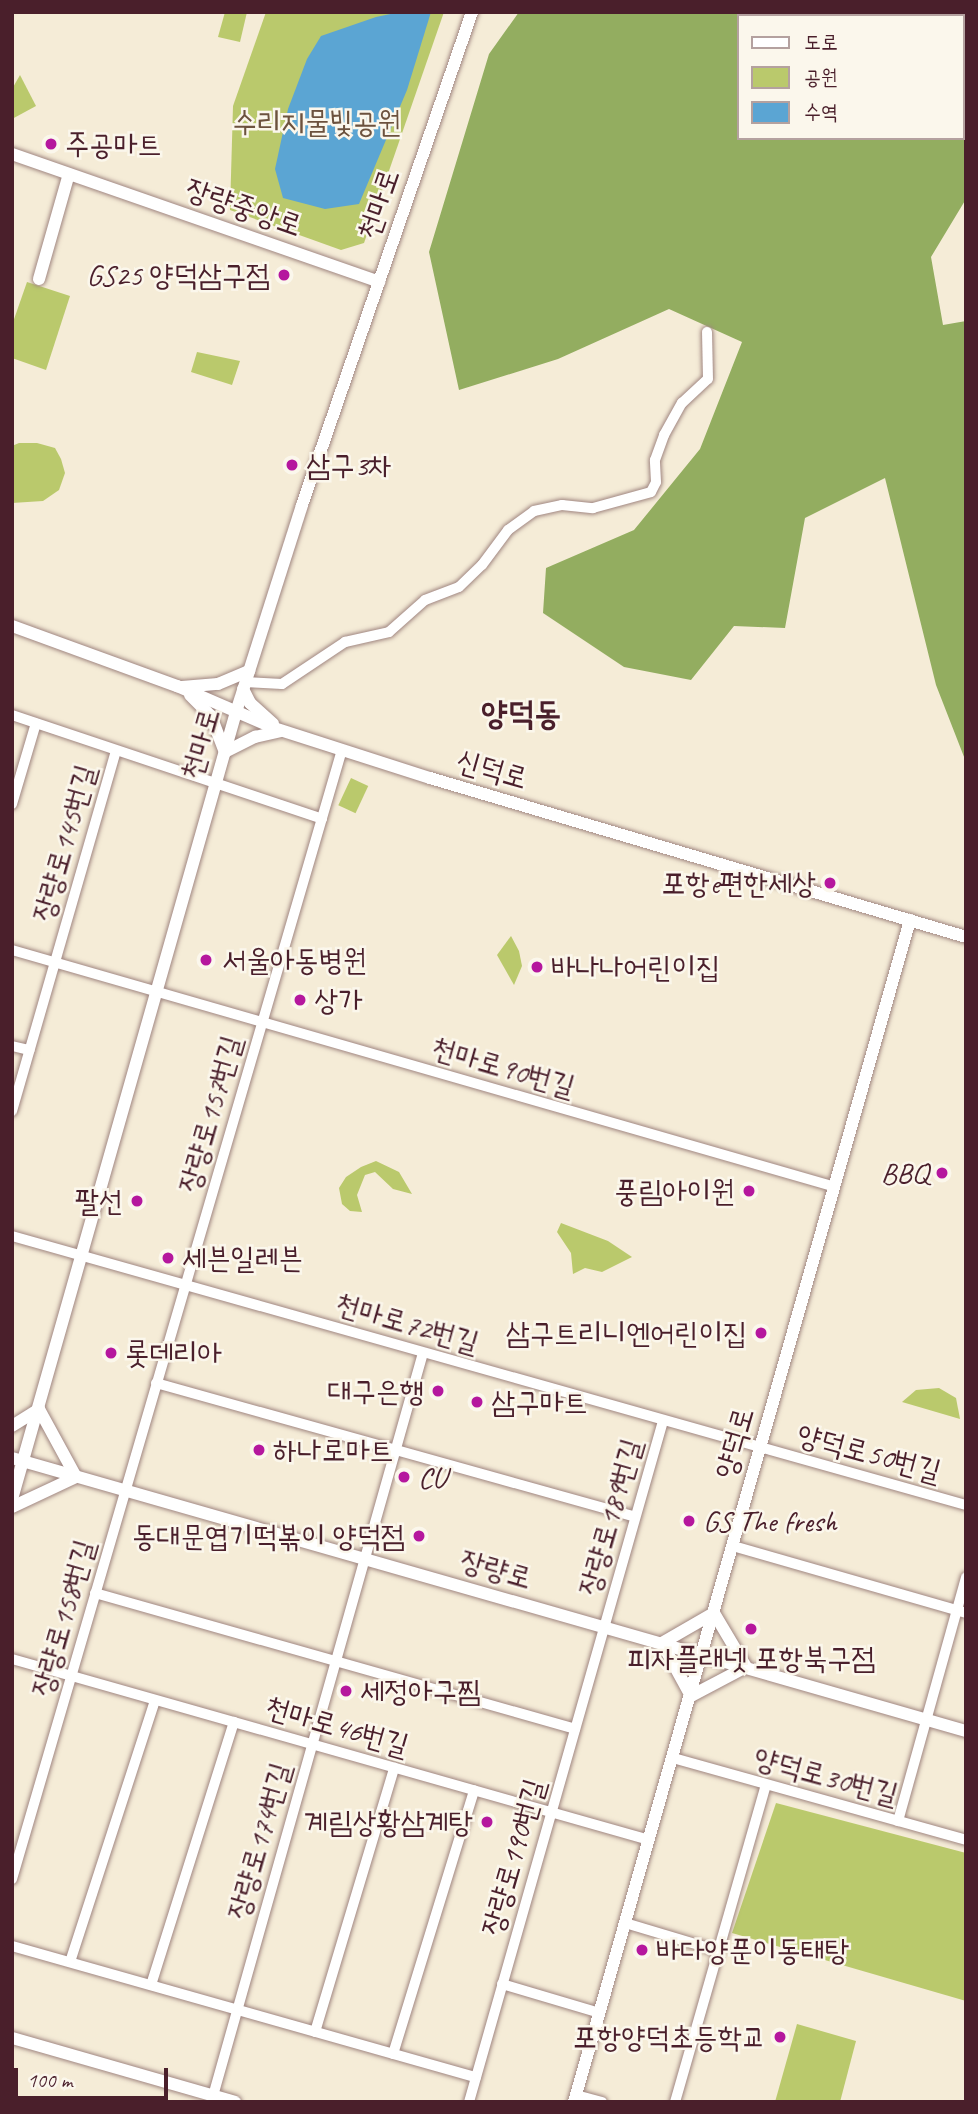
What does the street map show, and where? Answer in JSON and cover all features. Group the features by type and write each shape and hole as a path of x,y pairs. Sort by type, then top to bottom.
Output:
{"street":[{"name":"천마로","path":"12,1499 18,1459 39,1409 236,712 472,12"},
{"name":"장량중앙로","path":"12,154 379,282"},
{"path":"39,279 69,174"},
{"path":"182,687 246,681 282,684 345,642 389,632 425,600 459,587 482,565 508,530 534,511 562,505 593,508 651,492 656,482 655,460 664,435 682,403 708,379 707,332"},
{"name":"신덕로","path":"12,626 182,687 236,712 342,750 966,937"},
{"path":"246,681 250,703 282,730"},
{"path":"182,687 212,716 225,752 255,737 282,730"},
{"path":"12,715 322,819"},
{"path":"12,804 36,723"},
{"name":"장량로157번길","path":"125,1491 342,750"},
{"name":"장량로145번길","path":"12,1111 116,751"},
{"name":"양덕로","path":"575,2099 910,920"},
{"name":"천마로90번길","path":"12,950 835,1187"},
{"path":"12,1046 30,1050"},
{"name":"천마로72번길","path":"12,1236 759,1448"},
{"name":"장량로174번길","path":"213,2096 423,1353"},
{"path":"156,1383 635,1517"},
{"path":"12,1426 39,1409 76,1477 12,1507"},
{"name":"장량로189번길","path":"604,1626 663,1421"},
{"name":"양덕로50번길","path":"759,1448 966,1505"},
{"name":"장량로","path":"18,1459 966,1731"},
{"name":"장량로158번길","path":"12,1879 16,1849 71,1676 125,1491"},
{"path":"733,1546 961,1611"},
{"path":"898,1821 961,1611 966,1577"},
{"path":"95,1593 576,1729"},
{"path":"714,1613 746,1667 691,1696 662,1643 714,1613"},
{"name":"장량로190번길","path":"469,2102 604,1626"},
{"name":"천마로46번길","path":"12,1659 649,1840"},
{"path":"70,1962 155,1700"},
{"path":"151,1985 234,1722"},
{"name":"양덕로30번길","path":"673,1758 966,1840"},
{"path":"316,2032 394,1768"},
{"path":"675,2102 766,1785"},
{"path":"393,2054 474,1790"},
{"path":"625,1923 719,1951"},
{"path":"12,1946 476,2077"},
{"path":"502,1984 600,2013"},
{"path":"12,2038 234,2102"},
{"path":"575,2099 602,2102"}],"green space":[{"path":"225,12 247,12 240,42 218,37"},
{"name":"수리지물빛공원","path":"266,12 444,12 364,243 341,250 230,210 233,106"},
{"path":"519,12 966,12 966,199 931,257 943,325 966,321 966,762 936,685 885,478 805,518 785,628 734,626 691,680 624,667 543,613 546,568 634,530 700,449 742,342 669,309 558,359 459,390 429,252 489,54"},
{"path":"20,75 36,106 12,119 12,89"},
{"path":"27,282 70,296 46,370 12,358 12,325"},
{"path":"197,352 240,361 232,385 191,372"},
{"path":"19,443 37,443 55,448 61,459 65,473 59,490 43,501 12,503 12,446"},
{"path":"351,778 368,786 356,813 338,805"},
{"path":"511,936 519,951 522,966 514,985 497,955"},
{"path":"376,1161 399,1172 412,1194 393,1189 375,1172 365,1175 357,1195 362,1212 350,1211 342,1204 339,1188 346,1177"},
{"path":"561,1223 608,1241 632,1257 602,1272 585,1268 573,1274 571,1253 557,1232"},
{"path":"939,1388 956,1398 960,1419 902,1402 916,1390"},
{"path":"776,1803 966,1853 966,2001 732,1933"},
{"path":"797,2024 856,2041 840,2102 775,2102"}],"water":[{"path":"400,12 431,12 407,90 359,204 325,209 283,198 275,169 288,109 307,59 321,36 376,17"}],"place":[{"name":"주공마트","path":"51,144"},
{"name":"GS25 양덕삼구점","path":"284,275"},
{"name":"삼구3차","path":"292,465"},
{"name":"포항e편한세상","path":"830,883"},
{"name":"서울아동병원","path":"206,960"},
{"name":"바나나어린이집","path":"537,967"},
{"name":"상가","path":"300,1000"},
{"name":"BBQ","path":"942,1173"},
{"name":"풍림아이원","path":"749,1191"},
{"name":"팔선","path":"137,1201"},
{"name":"세븐일레븐","path":"168,1258"},
{"name":"삼구트리니엔어린이집","path":"761,1333"},
{"name":"롯데리아","path":"111,1353"},
{"name":"대구은행","path":"438,1391"},
{"name":"삼구마트","path":"477,1402"},
{"name":"하나로마트","path":"259,1450"},
{"name":"CU","path":"404,1477"},
{"name":"GS The fresh","path":"689,1521"},
{"name":"동대문엽기떡볶이 양덕점","path":"419,1536"},
{"name":"피자플래넷 포항북구점","path":"751,1629"},
{"name":"세정아구찜","path":"346,1691"},
{"name":"계림상황삼계탕","path":"487,1822"},
{"name":"바다양푼이동태탕","path":"642,1950"},
{"name":"포항양덕초등학교","path":"780,2037"}],"district":[{"name":"양덕동","path":"521,714"}]}
